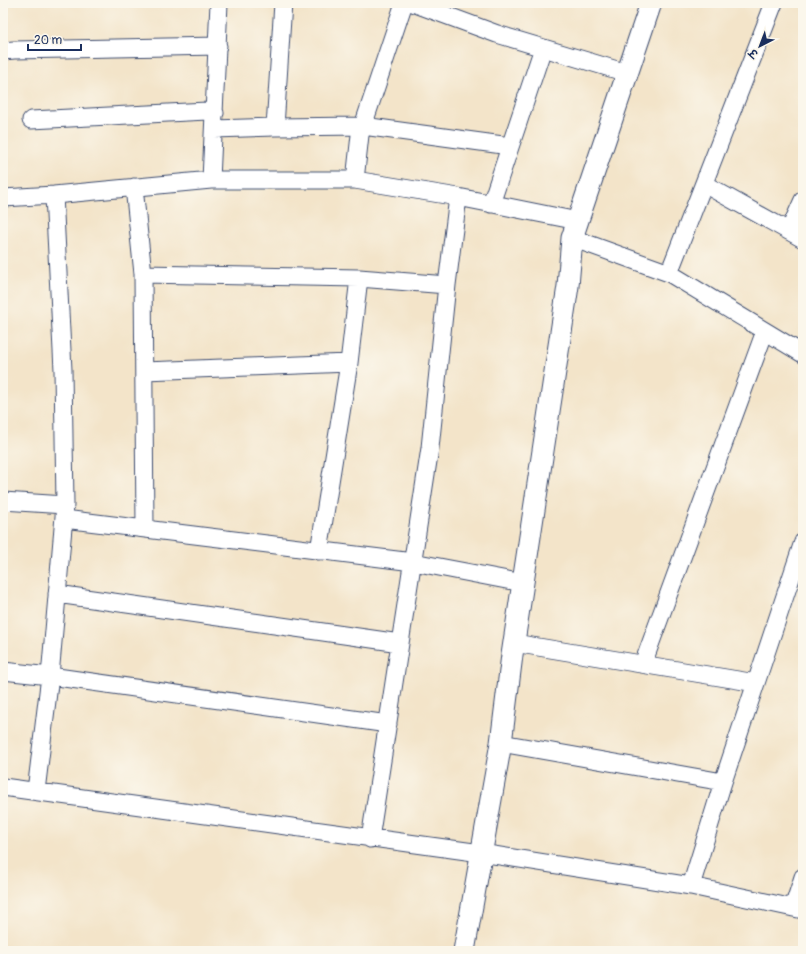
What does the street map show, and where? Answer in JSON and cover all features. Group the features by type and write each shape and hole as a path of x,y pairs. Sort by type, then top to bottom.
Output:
{"street":[{"path":"211,180 219,3"},
{"path":"275,127 283,3"},
{"path":"354,180 360,135 404,3"},
{"path":"413,3 497,34 627,74"},
{"path":"464,951 501,743 522,583 568,286 575,229 651,3"},
{"path":"670,273 774,3"},
{"path":"3,51 218,46"},
{"path":"491,204 543,48"},
{"path":"31,120 207,111 214,121 275,127 363,126 510,146"},
{"path":"3,198 54,195 211,180 354,180 458,197 491,204 575,229 670,273 803,354"},
{"path":"704,184 796,235 803,200"},
{"path":"134,188 143,274 145,529"},
{"path":"36,791 50,676 64,512 63,370 54,195"},
{"path":"370,839 430,448 458,197"},
{"path":"143,274 359,278 447,285"},
{"path":"319,551 349,363 359,278"},
{"path":"643,664 765,331"},
{"path":"144,371 349,363"},
{"path":"3,501 145,529 413,562 522,583"},
{"path":"691,886 723,782 803,542"},
{"path":"57,594 400,642"},
{"path":"514,643 756,683"},
{"path":"3,671 50,676 388,724"},
{"path":"501,743 723,782"},
{"path":"3,787 206,814 370,839 481,853 691,886 798,909 803,877"}]}
